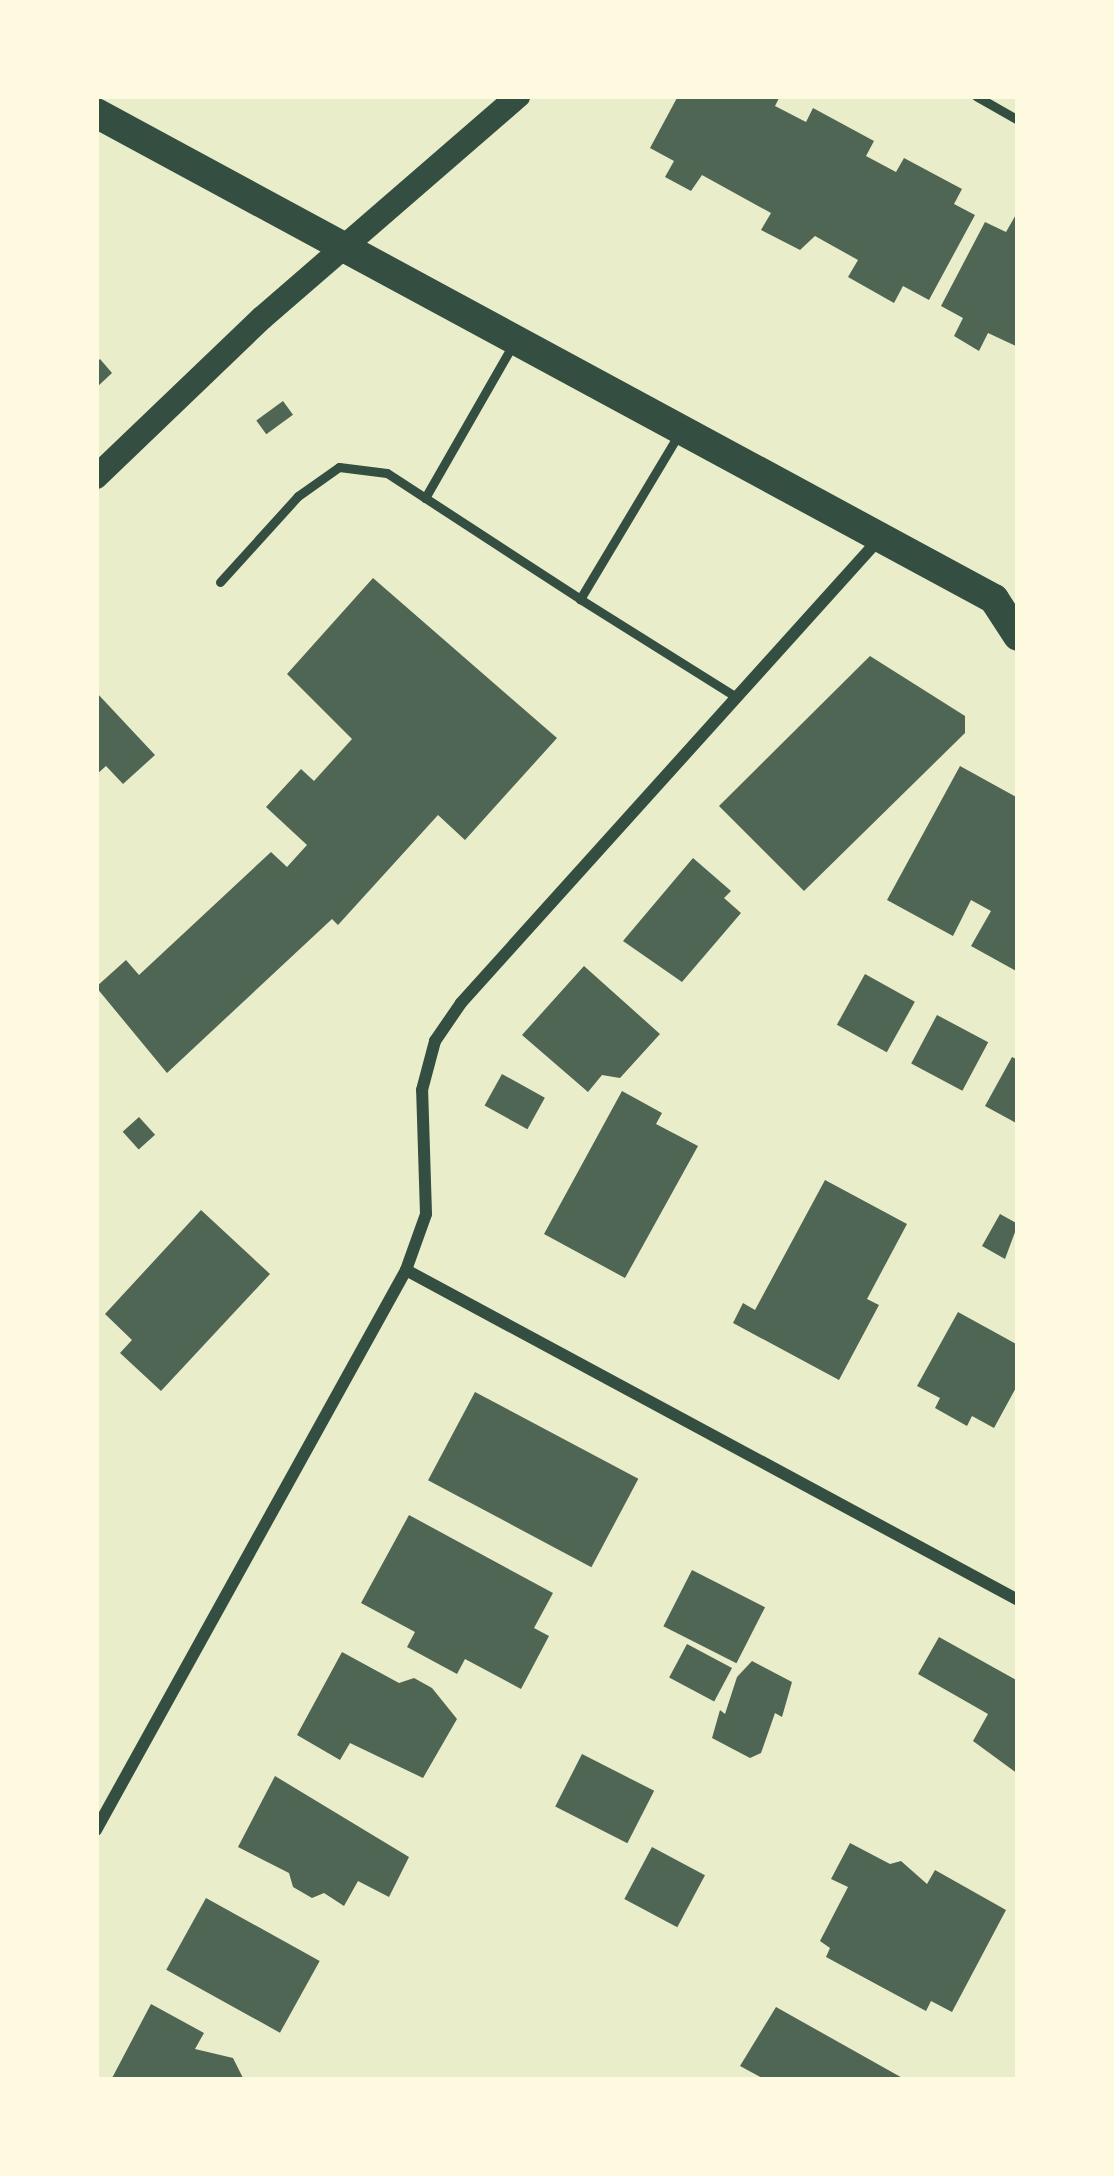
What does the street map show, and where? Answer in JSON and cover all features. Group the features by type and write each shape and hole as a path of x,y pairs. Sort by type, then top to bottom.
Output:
{"main road":[{"path":"96,477 518,96"},
{"path":"96,113 880,538 1006,598 1018,636"}],"street":[{"path":"96,1830 406,1270 426,1214 422,1090 435,1041 880,538"},
{"path":"406,1270 1018,1600"}],"lane":[{"path":"976,96 1018,120"},
{"path":"425,498 515,340"},
{"path":"580,599 681,430"},
{"path":"220,582 298,496 339,467 387,473 736,697"}],"building":[{"path":"678,96 780,96 775,106 806,122 813,108 874,141 866,156 896,172 904,158 962,189 954,204 975,215 929,300 903,286 894,303 848,277 858,260 815,236 800,250 761,230 771,213 702,175 691,191 665,177 674,161 650,148"},
{"path":"1018,211 1018,347 988,333 979,351 954,336 963,318 941,306 985,222 1006,232"},
{"path":"100,359 112,373 96,388 96,363"},
{"path":"283,401 293,415 266,434 256,420"},
{"path":"373,578 557,738 465,840 438,815 338,925 332,919 167,1073 96,987 126,960 139,975 271,852 287,867 307,845 266,807 301,769 314,781 352,739 287,674"},
{"path":"870,656 965,716 965,733 804,891 719,806"},
{"path":"96,692 155,755 123,784 106,766 96,775"},
{"path":"960,766 1018,798 1018,972 971,946 991,911 971,900 953,936 887,900"},
{"path":"693,858 731,891 724,898 741,913 682,982 623,941"},
{"path":"584,966 660,1034 620,1078 602,1075 588,1092 522,1035"},
{"path":"865,974 915,1002 887,1052 837,1025"},
{"path":"937,1015 988,1042 962,1091 911,1064"},
{"path":"1012,1057 1018,1060 1018,1124 985,1106"},
{"path":"502,1074 545,1098 527,1129 485,1105"},
{"path":"622,1091 662,1113 656,1124 698,1146 625,1278 544,1234"},
{"path":"139,1117 155,1135 139,1150 123,1132"},
{"path":"825,1180 907,1224 867,1299 879,1305 839,1380 733,1323 743,1303 755,1310"},
{"path":"201,1210 270,1274 161,1391 120,1353 132,1340 105,1314"},
{"path":"1000,1214 1018,1224 1005,1259 982,1246"},
{"path":"958,1312 1018,1345 1018,1384 994,1428 972,1416 967,1426 935,1408 940,1398 917,1386"},
{"path":"475,1392 638,1479 591,1567 428,1480"},
{"path":"409,1515 553,1593 534,1628 549,1636 521,1689 465,1659 457,1674 407,1647 415,1632 361,1603"},
{"path":"692,1570 765,1607 736,1663 663,1626"},
{"path":"939,1637 1018,1681 1018,1774 973,1741 988,1714 918,1674"},
{"path":"687,1644 732,1668 714,1701 669,1678"},
{"path":"342,1652 399,1683 414,1678 432,1688 457,1719 423,1778 350,1743 340,1760 297,1735"},
{"path":"752,1661 792,1682 782,1717 775,1713 761,1753 750,1758 712,1738 737,1677"},
{"path":"582,1754 654,1791 627,1843 555,1807"},
{"path":"275,1776 409,1857 389,1897 358,1881 344,1906 324,1893 312,1898 293,1887 289,1873 238,1847"},
{"path":"850,1843 890,1864 901,1861 927,1884 935,1870 1006,1910 952,2012 931,2001 926,2011 826,1957 830,1948 820,1941 848,1887 831,1879"},
{"path":"652,1847 705,1875 677,1927 624,1899"},
{"path":"206,1898 320,1961 280,2033 166,1970"},
{"path":"151,2004 204,2033 195,2049 233,2058 244,2080 111,2080"},
{"path":"776,2007 906,2080 766,2080 740,2066"}]}
